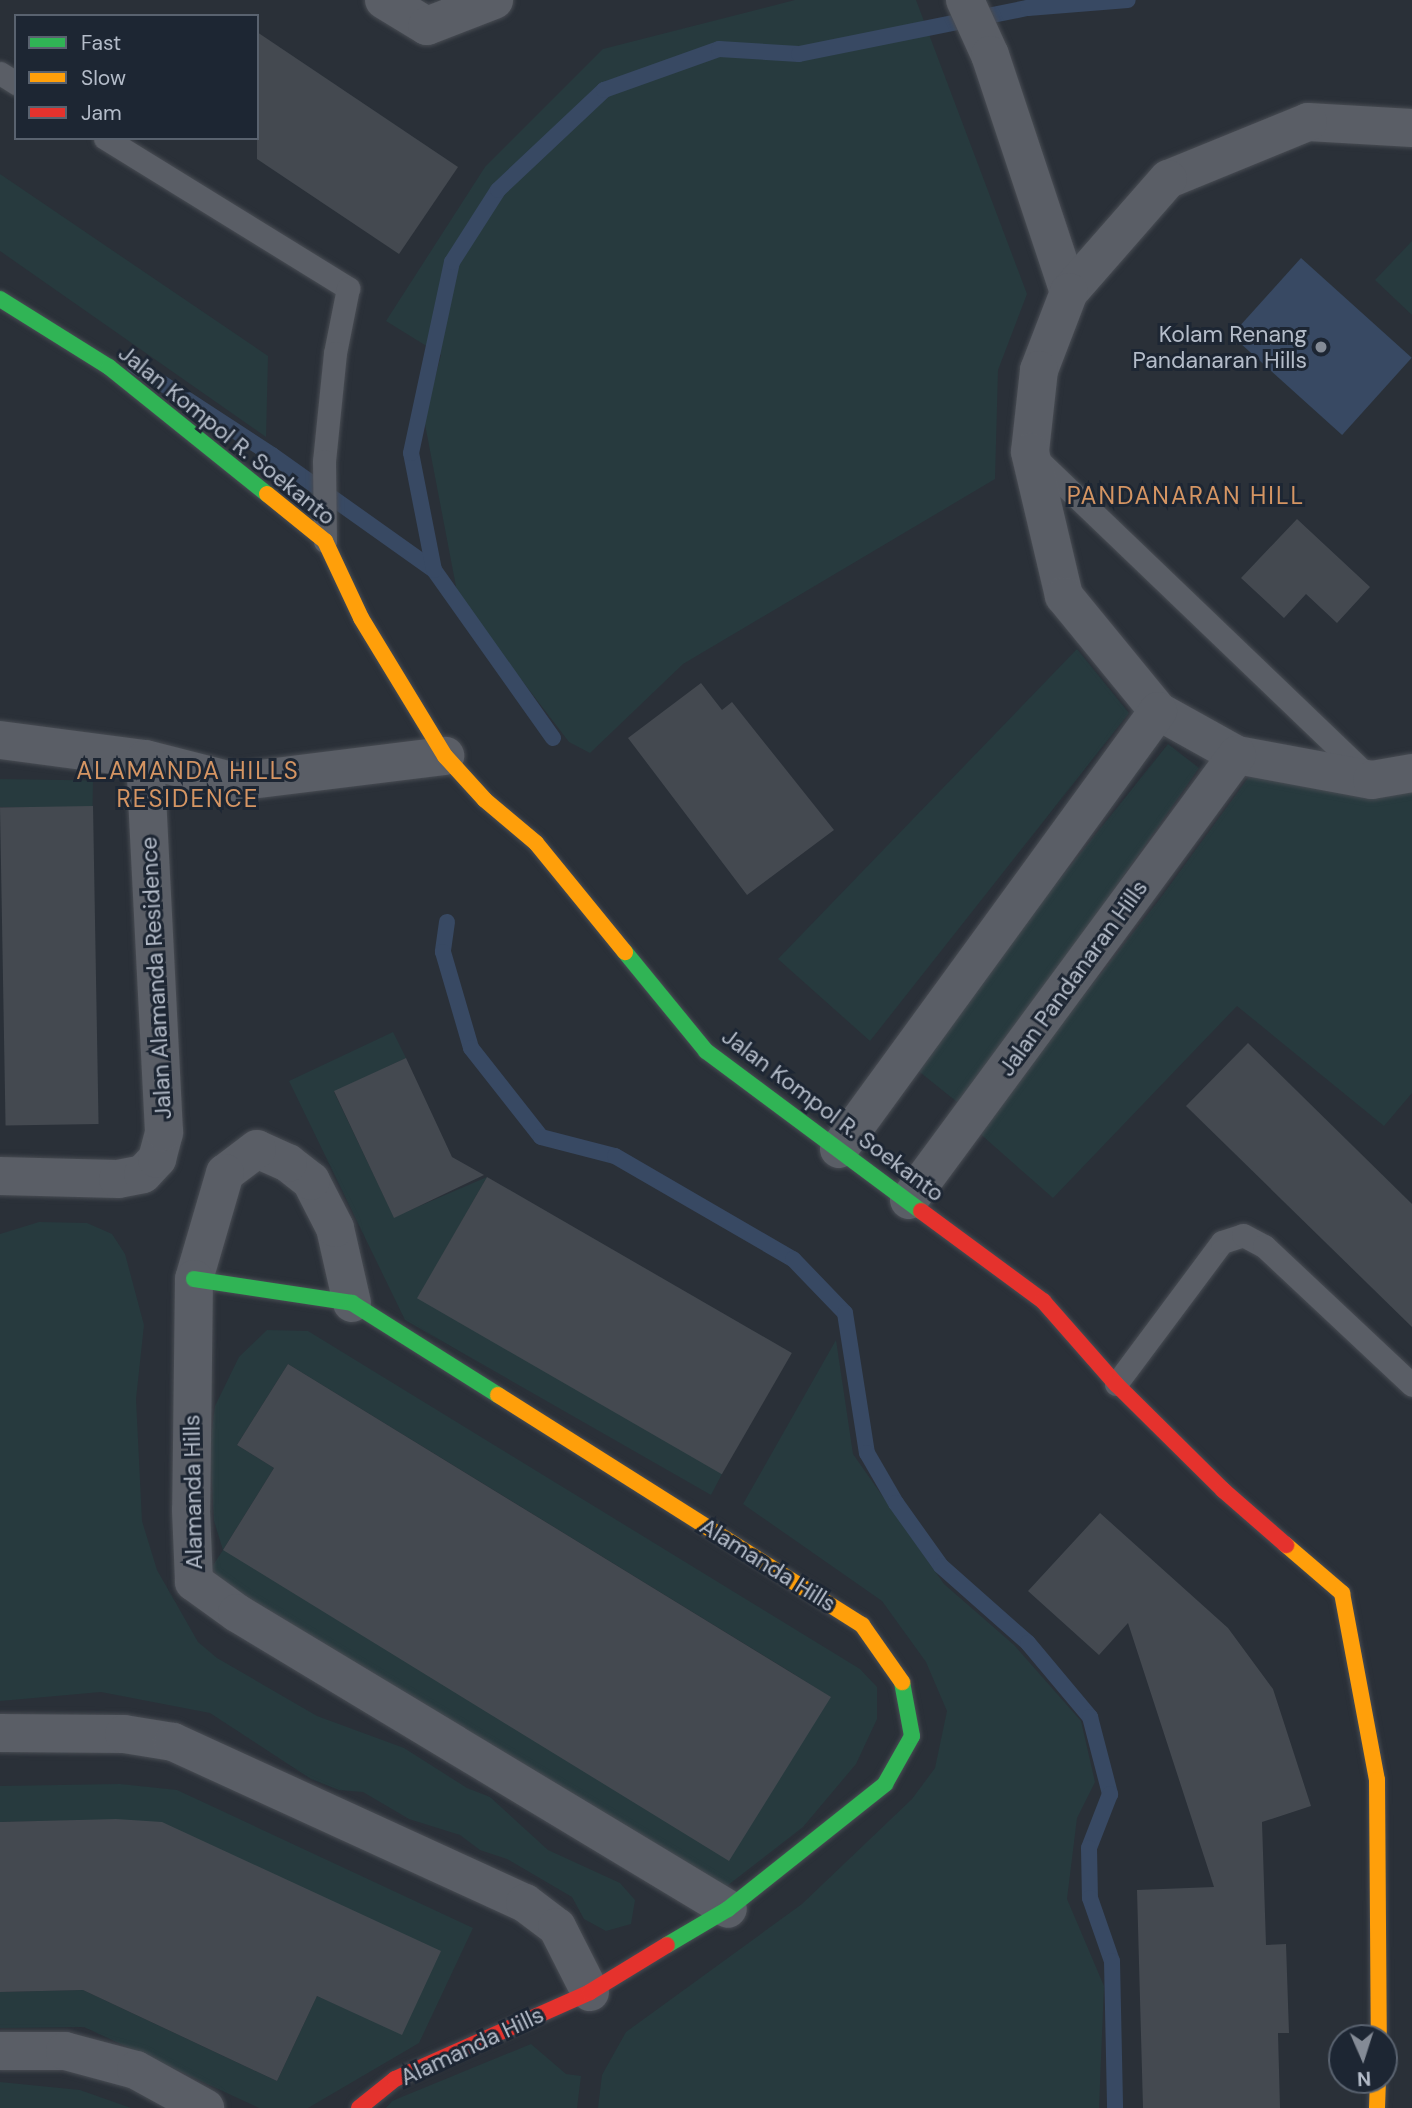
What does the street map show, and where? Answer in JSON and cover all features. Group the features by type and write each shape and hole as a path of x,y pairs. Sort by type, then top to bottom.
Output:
{"main road":[{"name":"Jalan Kompol R. Soekanto","path":"0,299 109,368 326,541 361,618 445,756 485,800 536,844 706,1051 1043,1301 1116,1384 1223,1490 1342,1593 1377,1780 1379,2024"},
{"name":"Alamanda Hills","path":"194,1279 352,1303 862,1625 901,1681 912,1736 885,1784 728,1909 590,1992 395,2079 359,2108"}],"street":[{"path":"384,0 436,13 494,0"},
{"path":"965,0 990,55 1069,292"},
{"path":"1412,128 1308,122 1168,180 1069,292 1040,370 1030,453 1064,596 1158,711 1237,755 1373,780 1412,773"},
{"path":"839,1149 1158,711"},
{"path":"0,740 145,759 235,782 445,756"},
{"name":"Jalan Pandanaran Hills","path":"909,1200 1237,755"},
{"name":"Jalan Alamanda Residence","path":"0,1176 118,1179 143,1174 157,1159 164,1132 145,759"},
{"name":"Alamanda Hills","path":"352,1303 335,1228 311,1181 288,1163 257,1149 225,1173 194,1279 191,1510 194,1582 237,1613 728,1909"},
{"path":"0,1733 124,1734 173,1742 526,1903 557,1927 590,1992"},
{"path":"0,2051 65,2051 124,2067 205,2108"}],"lane":[{"path":"108,140 348,288 335,353 324,461 326,541"},
{"path":"1030,453 1373,780"},
{"path":"1116,1384 1222,1242 1243,1235 1264,1246 1412,1385"}],"green space":[{"path":"795,0 916,0 1027,294 998,370 995,479 683,664 590,753 569,742 458,597 424,419 441,355 386,321 485,167 603,49"},
{"path":"0,174 268,356 266,437 0,251"},
{"path":"1412,241 1412,315 1375,280"},
{"path":"1077,649 1129,713 870,1041 778,959"},
{"path":"1168,744 1199,768 962,1106 911,1065"},
{"path":"1251,774 1412,787 1412,1093 1384,1126 1237,1006 1053,1198 977,1131 1159,900"},
{"path":"0,779 93,781 92,809 0,807"},
{"path":"393,1032 406,1058 334,1092 394,1217 487,1177 418,1298 723,1472 711,1495 405,1320 289,1081"},
{"path":"39,1222 87,1223 112,1234 125,1254 144,1325 136,1399 142,1521 157,1570 198,1642 217,1658 317,1716 404,1748 467,1788 490,1797 548,1850 620,1883 635,1900 631,1924 606,1931 584,1919 572,1897 507,1859 480,1850 460,1835 409,1819 363,1792 339,1790 311,1779 210,1713 101,1692 0,1701 0,1234"},
{"path":"267,1330 308,1331 860,1669 877,1687 877,1719 856,1764 803,1827 723,1889 208,1573 223,1550 214,1521 210,1446 215,1406 239,1357","holes":["288,1364 830,1697 223,1550 274,1468 237,1445"]},
{"path":"836,1340 853,1454 944,1584 1014,1645 1081,1721 1095,1782 1077,1818 1067,1899 1104,1986 1099,2108 598,2108 602,2075 626,2032 802,1904 912,1799 935,1768 947,1711 926,1662 882,1601 743,1504"},
{"path":"120,1784 177,1790 473,1928 419,2043 308,2108 259,2108 84,2027 0,2028 0,1992 83,1990 277,2081 317,1996 341,2006 121,1820 0,1822 0,1786"},
{"path":"531,2044 566,2074 581,2076 577,2108 386,2108 392,2101"},
{"path":"0,2082 80,2090 131,2108 0,2108"}],"water":[{"name":"Kolam Renang Pandanaran Hills","path":"1301,258 1412,358 1342,435 1231,335"}],"building":[{"path":"259,33 458,167 399,254 257,159"},
{"path":"1297,519 1370,587 1337,623 1306,594 1284,618 1241,578"},
{"path":"701,683 722,710 732,702 834,830 747,895 628,738"},
{"path":"93,806 99,1124 6,1126 0,808"},
{"path":"1248,1043 1412,1204 1412,1327 1186,1106"},
{"path":"406,1058 452,1157 484,1175 394,1218 334,1091"},
{"path":"487,1177 792,1353 722,1474 417,1298"},
{"path":"288,1364 831,1697 729,1861 223,1550 274,1468 237,1445"},
{"path":"1100,1513 1228,1628 1273,1689 1311,1806 1262,1822 1266,1945 1286,1944 1289,2033 1278,2033 1280,2108 1143,2108 1137,1890 1214,1887 1128,1623 1099,1655 1028,1591"},
{"path":"116,1819 162,1822 441,1951 402,2035 317,1996 277,2081 83,1990 0,1992 0,1822"}],"waterway":[{"path":"553,738 434,570 411,453 452,262 498,190 604,90 719,49 799,54 1028,8 1128,0"},
{"path":"134,365 272,455 434,570"},
{"path":"447,922 443,952 471,1048 541,1137 615,1156 793,1259 845,1313 867,1453 896,1503 941,1566 1028,1643 1090,1717 1110,1794 1089,1848 1090,1898 1112,1961 1115,2108"}],"traffic: fast":[{"path":"0,299 109,367 267,494"},
{"path":"625,952 706,1051 921,1211"},
{"path":"194,1279 352,1303 498,1395"},
{"path":"667,1945 728,1909 885,1784 912,1736 902,1682"}],"traffic: slow":[{"path":"267,494 325,541 361,618 445,756 485,800 536,843 625,952"},
{"path":"498,1395 862,1625 902,1682"},
{"path":"1286,1545 1342,1593 1377,1780 1379,2024"},
{"path":"1377,2108 1378,2094"}],"traffic: jam":[{"path":"921,1211 1043,1301 1116,1384 1223,1490 1286,1545"},
{"path":"359,2108 395,2079 590,1992 667,1945"}],"place":[{"name":"Kolam Renang Pandanaran Hills","path":"1321,347"}],"district":[{"name":"PANDANARAN HILL","path":"1186,496"},
{"name":"ALAMANDA HILLS RESIDENCE","path":"188,785"}]}
